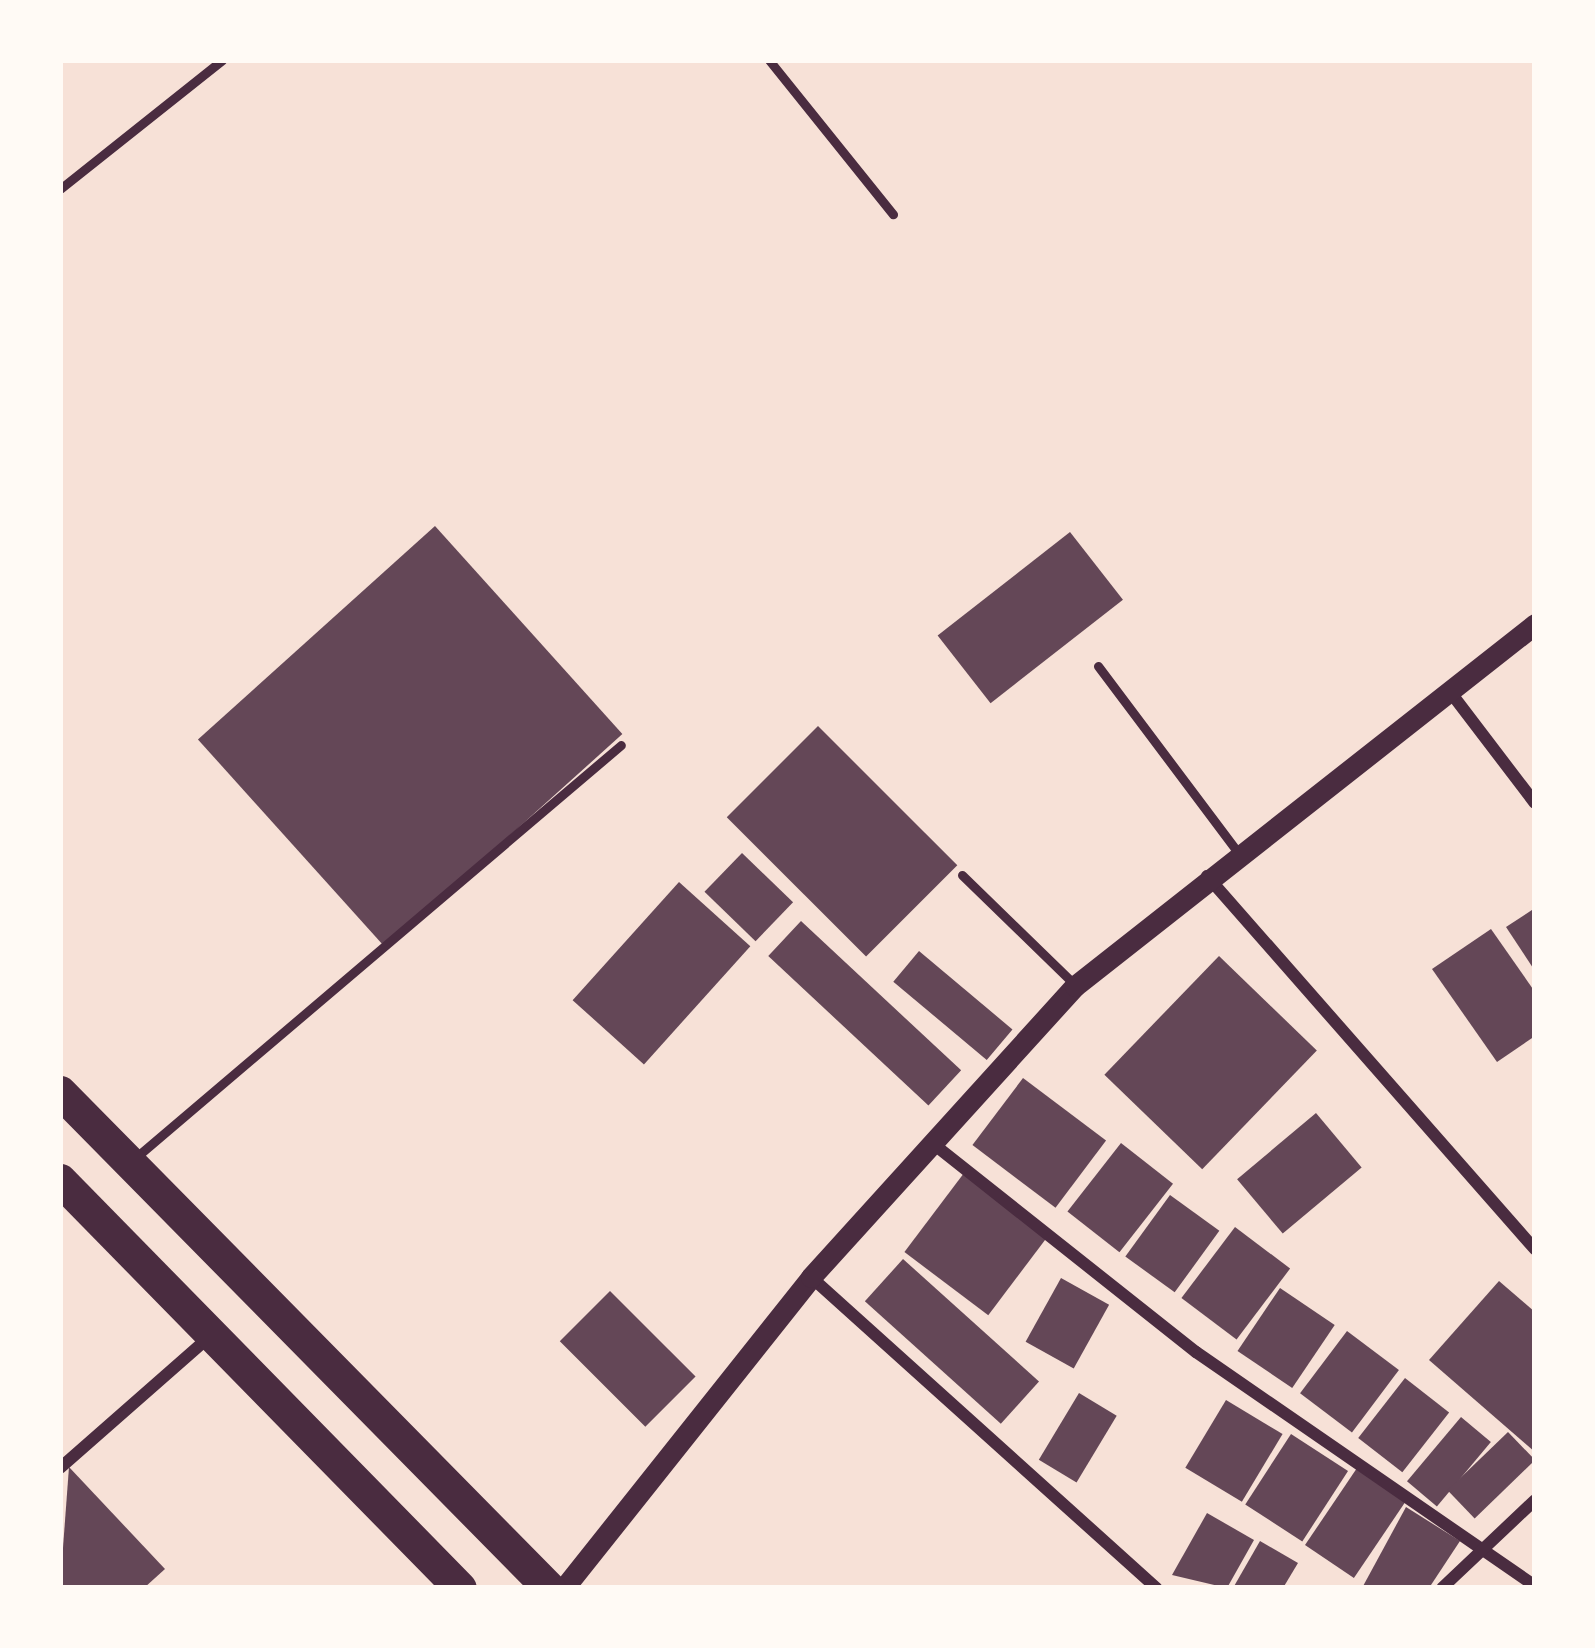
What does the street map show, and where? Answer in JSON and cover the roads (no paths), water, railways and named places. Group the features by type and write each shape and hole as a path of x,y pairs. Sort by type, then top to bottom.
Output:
{"highway":[{"path":"60,1092 549,1588"},
{"path":"66,1197 212,1335 460,1588"}],"street":[{"path":"564,1588 812,1277 936,1146 1075,986 1237,850 1535,624"},
{"path":"1446,688 1535,802"},
{"path":"1206,875 1535,1249"},
{"path":"936,1146 1196,1352 1483,1541 1535,1586"},
{"path":"812,1277 1157,1588"},
{"path":"60,1468 212,1335"},
{"path":"1442,1588 1483,1541 1535,1500"}],"lane":[{"path":"60,189 222,60"},
{"path":"769,60 893,214"},
{"path":"1098,666 1237,850"},
{"path":"130,1163 621,745"},
{"path":"962,874 1075,986"}]}
